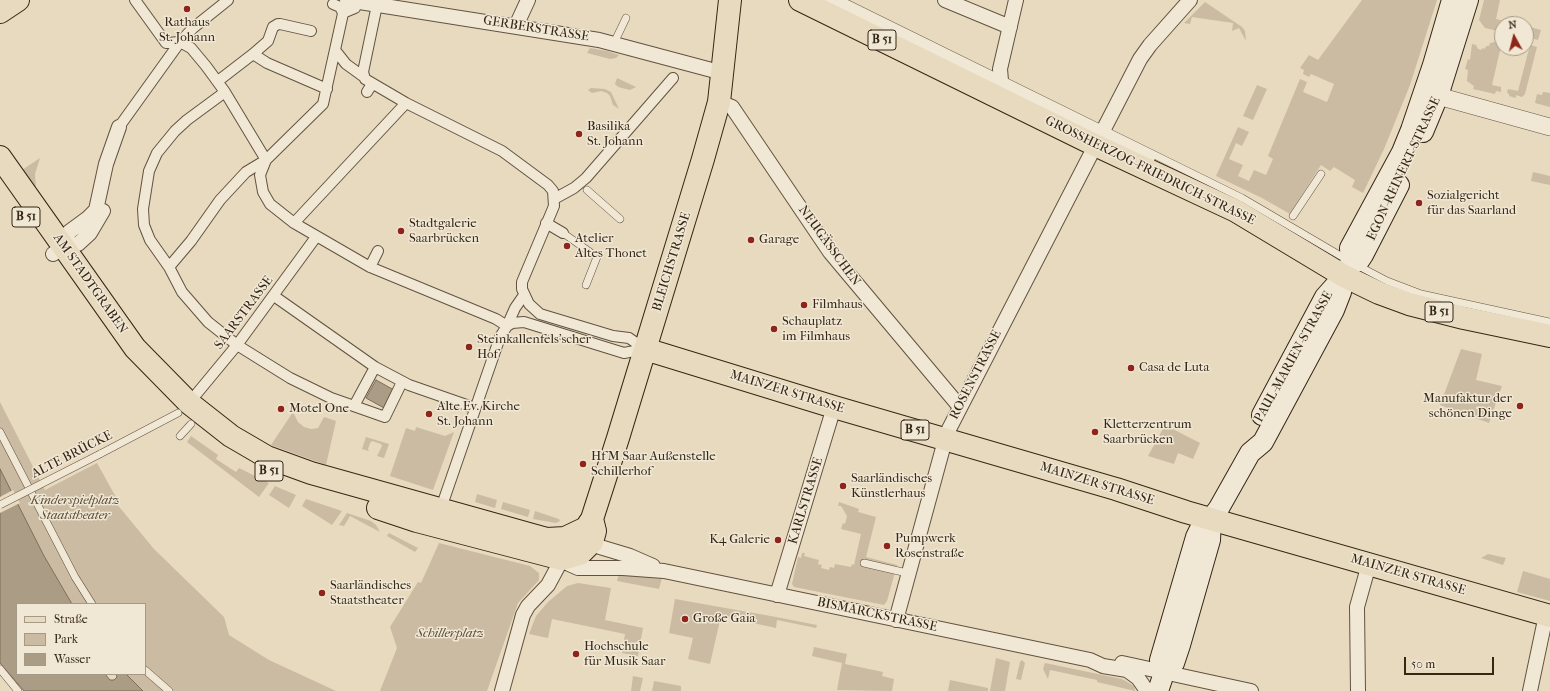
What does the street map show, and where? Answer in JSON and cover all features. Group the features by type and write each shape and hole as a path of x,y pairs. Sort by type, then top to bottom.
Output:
{"main road":[{"path":"0,12 18,0"},
{"name":"BLEICHSTRASSE","path":"590,530 719,102 730,0"},
{"name":"GROSSHERZOG-FRIEDRICH-STRASSE","path":"800,0 1073,134 1100,136 1118,156 1236,210 1348,268 1379,294 1409,304 1550,336"},
{"name":"EGON-REINERT-STRASSE","path":"1348,268 1359,261 1366,249 1413,156 1431,94 1452,0"},
{"name":"EGON-REINERT-STRASSE","path":"1431,94 1468,0"},
{"name":"AM STADTGRABEN","path":"0,157 58,250"},
{"name":"AM STADTGRABEN","path":"0,180 58,250 135,348 184,419"},
{"name":"PAUL-MARIEN-STRASSE","path":"1211,519 1250,453 1251,435 1325,297 1348,268"},
{"name":"MAINZER STRASSE","path":"645,349 1211,519 1548,616"},
{"name":"B 51","path":"184,419 236,439 283,464 440,511 547,539 565,538 590,530"},
{"name":"B 51","path":"184,419 239,455 262,467 306,486 417,520 562,559"},
{"path":"1161,682 1174,663 1178,652 1210,540 1211,519"},
{"path":"562,559 580,554 590,530"}],"street":[{"path":"135,0 166,43 180,42 191,48 218,81 225,92 241,126 266,160"},
{"path":"58,250 69,232 96,210 106,164 119,127 180,42 193,28 228,0"},
{"path":"516,26 528,0"},
{"path":"945,0 1010,27"},
{"path":"1016,0 997,78 1006,98 1018,107"},
{"name":"ROSENSTRASSE","path":"896,620 944,438 1144,52 1190,0"},
{"path":"332,4 340,7 348,5 323,104 266,160 260,175 263,192 270,204 294,223 370,267 496,319 507,326"},
{"path":"364,77 364,65 377,4"},
{"name":"GERBERSTRASSE","path":"348,5 377,4 614,43 723,73"},
{"path":"218,81 268,41 273,27 279,24 311,31"},
{"path":"336,50 346,64 364,77 370,88 406,103 507,155 548,185 553,191 554,206 524,275 522,289 529,304 540,314 617,337 629,338 645,349"},
{"path":"253,54 267,63 327,89"},
{"path":"554,199 584,187 673,78"},
{"path":"966,82 978,84 986,83 997,78"},
{"path":"225,92 187,120 175,131 157,153 148,171 144,225 146,240 169,267 188,302 208,322 237,345 299,383 331,398 385,417 402,382"},
{"path":"1431,94 1550,127"},
{"name":"NEUGÄSSCHEN","path":"719,102 732,107 834,256 960,407"},
{"path":"294,223 358,159 406,103"},
{"path":"169,267 176,261 242,169 266,160"},
{"path":"546,223 563,234"},
{"name":"SAARSTRASSE","path":"184,419 316,237"},
{"path":"370,267 378,251"},
{"path":"440,511 500,337 515,308 524,295"},
{"path":"274,296 326,330 375,367 402,382 475,408"},
{"path":"507,326 512,323 524,322 624,353 645,349"},
{"path":"354,406 375,367"},
{"name":"KARLSTRASSE","path":"777,595 834,406"},
{"name":"BISMARCKSTRASSE","path":"590,530 600,547 630,556 664,571"},
{"path":"502,691 523,615 528,606 554,575 562,559 547,539"},
{"name":"BISMARCKSTRASSE","path":"562,559 578,568 628,568 664,571 1090,660 1103,666 1127,670 1138,678 1147,691"},
{"path":"1358,691 1357,608 1369,564"},
{"path":"1530,691 1548,616"},
{"name":"BISMARCKSTRASSE","path":"1090,660 1104,659 1161,682 1251,691"}],"lane":[{"path":"828,0 997,78"},
{"path":"840,0 997,78 1100,136 1242,198 1348,268 1385,287 1419,299 1550,328"},
{"path":"614,43 626,18"},
{"path":"1293,216 1321,174"},
{"path":"584,187 620,220"},
{"path":"563,234 597,257 586,286"},
{"path":"1348,268 1421,294 1550,322"},
{"name":"ALTE BRÜCKE","path":"0,505 154,426 184,419"},
{"path":"0,432 75,577 91,603"},
{"path":"864,563 908,573"},
{"path":"0,670 18,691"},
{"path":"146,671 169,691"}],"green space":[{"path":"1362,0 1437,0 1410,85 1384,149 1363,193 1352,187 1355,180 1334,167 1330,171 1321,165 1290,214 1262,198 1216,176 1238,127 1249,132 1242,146 1236,143 1229,159 1243,165 1238,176 1249,181 1254,170 1266,175 1273,159 1268,156 1300,79 1307,82 1303,92 1327,102 1334,84 1311,74 1309,77 1303,74 1304,70 1300,68 1309,55 1318,60"},
{"path":"1484,0 1500,0 1497,16 1494,16 1494,30 1485,28 1479,20"},
{"path":"1205,2 1242,27 1245,31 1246,41 1239,28 1232,31 1233,23 1192,17 1190,24 1184,23"},
{"path":"1534,28 1541,30 1538,40 1534,39"},
{"path":"1494,42 1494,56 1499,56 1492,85 1501,87 1501,92 1496,91 1495,94 1473,89 1474,86 1467,81 1468,70 1465,69 1468,59 1470,60 1472,44 1476,45 1478,49 1482,50 1482,48 1485,49 1486,46 1489,46 1490,43"},
{"path":"1534,46 1537,47 1525,94 1522,97 1516,95 1516,98 1509,96 1507,93 1508,89 1518,91 1527,56 1534,56"},
{"path":"590,48 619,55 616,58 610,59 587,53"},
{"path":"617,78 636,87 630,90 618,87 615,84"},
{"path":"1257,85 1267,89 1253,120 1243,116"},
{"path":"591,88 605,89 611,92 619,109 613,105 610,96 607,93 601,91 592,93 588,90"},
{"path":"1543,92 1550,93 1550,107 1535,103 1537,94 1542,95"},
{"path":"40,158 35,174 36,187 33,189 22,170"},
{"path":"1533,172 1550,176 1550,185 1531,181"},
{"path":"1461,349 1482,354 1476,380 1502,386 1489,423 1440,405"},
{"name":"Kinderspielplatz Staatstheater","path":"0,402 45,490 97,463 117,499 116,503 154,549 224,617 229,635 269,660 336,691 143,691 127,675 146,675 146,603 71,603 44,556 0,469"},
{"path":"293,412 298,422 304,427 311,429 318,428 324,417 336,421 326,465 271,445"},
{"path":"1165,425 1200,443 1193,459 1178,453 1174,464 1148,456"},
{"path":"416,427 445,436 454,432 433,490 390,476 406,428 415,431"},
{"path":"191,436 218,455 216,459 236,472 239,468 269,483 259,497 187,442"},
{"path":"366,437 389,444 384,458 377,456 382,446 381,444 372,441 368,449 369,451 362,449"},
{"path":"275,486 296,495 289,508 269,495"},
{"path":"477,494 497,500 495,508 475,502"},
{"path":"306,499 342,511 332,525 302,506"},
{"path":"503,502 530,510 528,517 501,509"},
{"path":"839,502 859,509 858,512 876,517 866,557 897,565 887,601 884,605 794,587 792,584 798,557 801,558 802,553 805,553 804,556 819,560 818,564 822,565 821,568 829,570 830,567 834,568 835,564 851,567 852,564 854,565 861,534 841,529 843,523 845,524 847,516 841,506 838,506"},
{"path":"535,511 559,519 560,521 556,523 533,519"},
{"path":"347,513 371,521 376,525 380,532 350,516 344,526 339,525"},
{"path":"389,533 418,548 415,552 387,536"},
{"name":"Schillerplatz","path":"439,543 530,566 539,573 539,580 518,603 487,691 380,691 397,648 390,627 418,582 421,583"},
{"path":"1488,554 1506,558 1503,565 1481,558"},
{"path":"1523,571 1550,579 1550,601 1517,592"},
{"path":"619,573 662,578 659,589 617,581"},
{"path":"578,583 611,588 605,620 643,628 638,656 622,653 625,634 552,619 548,638 529,634 536,616 548,602 567,586"},
{"path":"675,599 817,625 816,628 777,620 776,628 721,616 710,664 688,659 693,638 669,633"},
{"path":"814,647 847,654 845,664 883,672 882,676 894,679 892,691 837,690 842,663 812,656"},
{"path":"996,658 1010,662 1005,691 990,691"},
{"path":"1022,660 1025,663 1021,680 1016,679 1020,662"},
{"path":"1045,663 1122,679 1134,686 1135,691 1097,682 1097,680 1050,670 1048,679 1043,669"},
{"path":"633,676 643,678 640,691 631,691"},
{"path":"950,680 988,688 988,691 948,691"},
{"path":"654,681 681,686 681,691 652,691"}],"water":[{"path":"376,380 394,390 384,408 366,398"},
{"path":"0,469 44,556 71,603 16,603 16,675 106,675 110,680 114,680 117,677 116,675 127,675 143,691 24,691 0,663"}],"pier":[{"path":"13,490 20,503 0,513 0,497"}],"place":[{"name":"Rathaus St. Johann","path":"187,9"},
{"name":"Basilika St. Johann","path":"579,134"},
{"name":"Sozialgericht für das Saarland","path":"1419,203"},
{"name":"Stadtgalerie Saarbrücken","path":"401,231"},
{"name":"Garage","path":"751,240"},
{"name":"Atelier Altes Thonet","path":"567,246"},
{"name":"Filmhaus","path":"804,305"},
{"name":"Schauplatz im Filmhaus","path":"774,329"},
{"name":"Steinkallenfels'scher Hof","path":"469,347"},
{"name":"Casa de Luta","path":"1131,368"},
{"name":"Manufaktur der schönen Dinge","path":"1520,406"},
{"name":"Motel One","path":"281,409"},
{"name":"Alte Ev. Kirche St. Johann","path":"429,414"},
{"name":"Kletterzentrum Saarbrücken","path":"1095,432"},
{"name":"HfM Saar Außenstelle Schillerhof","path":"583,464"},
{"name":"Saarländisches Künstlerhaus","path":"843,486"},
{"name":"K4 Galerie","path":"778,540"},
{"name":"Pumpwerk Rosenstraße","path":"887,546"},
{"name":"Saarländisches Staatstheater","path":"322,593"},
{"name":"Große Gaia","path":"685,619"},
{"name":"Hochschule für Musik Saar","path":"576,654"}]}
